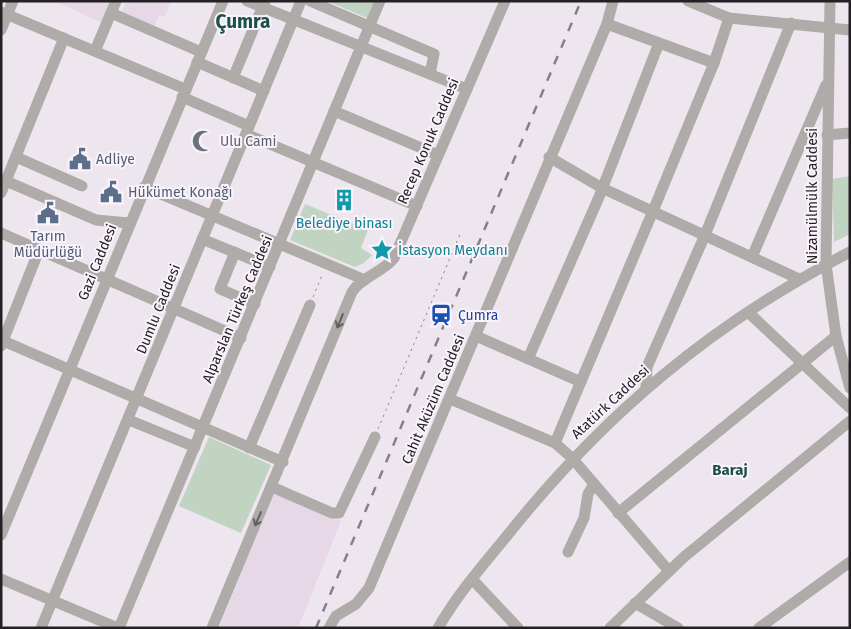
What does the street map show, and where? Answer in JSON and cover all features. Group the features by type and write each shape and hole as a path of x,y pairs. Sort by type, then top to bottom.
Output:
{"street":[{"path":"1,30 4,13 13,1"},
{"path":"95,52 116,1"},
{"name":"Gazi Caddesi","path":"1,535 222,1"},
{"path":"247,1 263,4 293,20 467,89"},
{"name":"Dumlu Caddesi","path":"41,628 300,1"},
{"path":"310,1 434,54 430,74"},
{"name":"Alparslan Türkeş Caddesi","path":"119,628 204,428 380,1"},
{"name":"Recep Konuk Caddesi","path":"212,628 352,292 358,283 384,269 394,258 505,1"},
{"name":"Cahit Aküzüm Caddesi","path":"329,628 336,616 356,604 369,588 606,24 612,1"},
{"path":"688,1 729,18 850,30"},
{"name":"Nizamülmülk Caddesi","path":"830,1 826,264 836,336 850,388"},
{"path":"234,78 263,4"},
{"path":"4,13 64,38 183,93 248,130 313,162 416,206"},
{"path":"111,13 199,57 234,78 264,91"},
{"path":"555,443 654,211 714,63 729,18"},
{"path":"646,387 647,366 705,235 791,23"},
{"path":"606,24 714,63"},
{"path":"1,193 64,38"},
{"path":"528,359 602,188 659,43"},
{"path":"752,257 828,79"},
{"path":"334,111 438,155"},
{"path":"827,135 850,133"},
{"path":"16,157 82,186"},
{"path":"550,158 602,188 799,280"},
{"path":"6,181 96,220 129,223"},
{"path":"144,187 365,280"},
{"path":"1,233 173,310 241,338"},
{"path":"202,239 270,267"},
{"path":"39,250 2,342 282,462"},
{"path":"234,252 220,289 255,304"},
{"name":"Atatürk Caddesi","path":"438,628 472,579 572,458 646,387 749,312 799,280 850,252"},
{"path":"249,448 310,305"},
{"path":"749,312 850,408"},
{"path":"476,336 581,382"},
{"path":"618,513 836,336"},
{"path":"450,399 555,443 572,458 669,571"},
{"path":"128,420 195,447"},
{"path":"610,628 669,571 735,513 850,421"},
{"path":"272,487 332,513 339,512 375,437"},
{"path":"568,552 584,518 588,494 594,484"},
{"path":"759,628 850,562"},
{"path":"1,579 119,628"},
{"path":"472,579 516,627"},
{"path":"635,604 678,628"}],"path":[{"path":"375,437 461,232"},
{"path":"310,305 327,264"}],"shaded area":[{"path":"53,1 109,1 112,2 103,23"},
{"path":"126,1 171,1 165,17 159,15 154,28 121,15"},
{"path":"274,492 341,521 298,628 219,628"}],"green space":[{"path":"327,1 374,1 367,18"},
{"path":"850,176 850,234 834,242 832,179"},
{"path":"305,204 368,230 361,248 372,255 364,263 355,267 290,240"},
{"path":"209,437 271,465 241,533 179,506"}],"railway":[{"path":"316,628 581,1"}],"place":[{"name":"Ulu Cami","path":"203,141"},
{"name":"Adliye","path":"80,159"},
{"name":"Hükümet Konağı","path":"111,192"},
{"name":"Belediye binası","path":"344,200"},
{"name":"Tarım Müdürlüğü","path":"48,213"},
{"name":"İstasyon Meydanı","path":"382,250"},
{"name":"Çumra","path":"441,315"}],"district":[{"name":"Çumra","path":"243,21"},
{"name":"Baraj","path":"730,470"}]}
